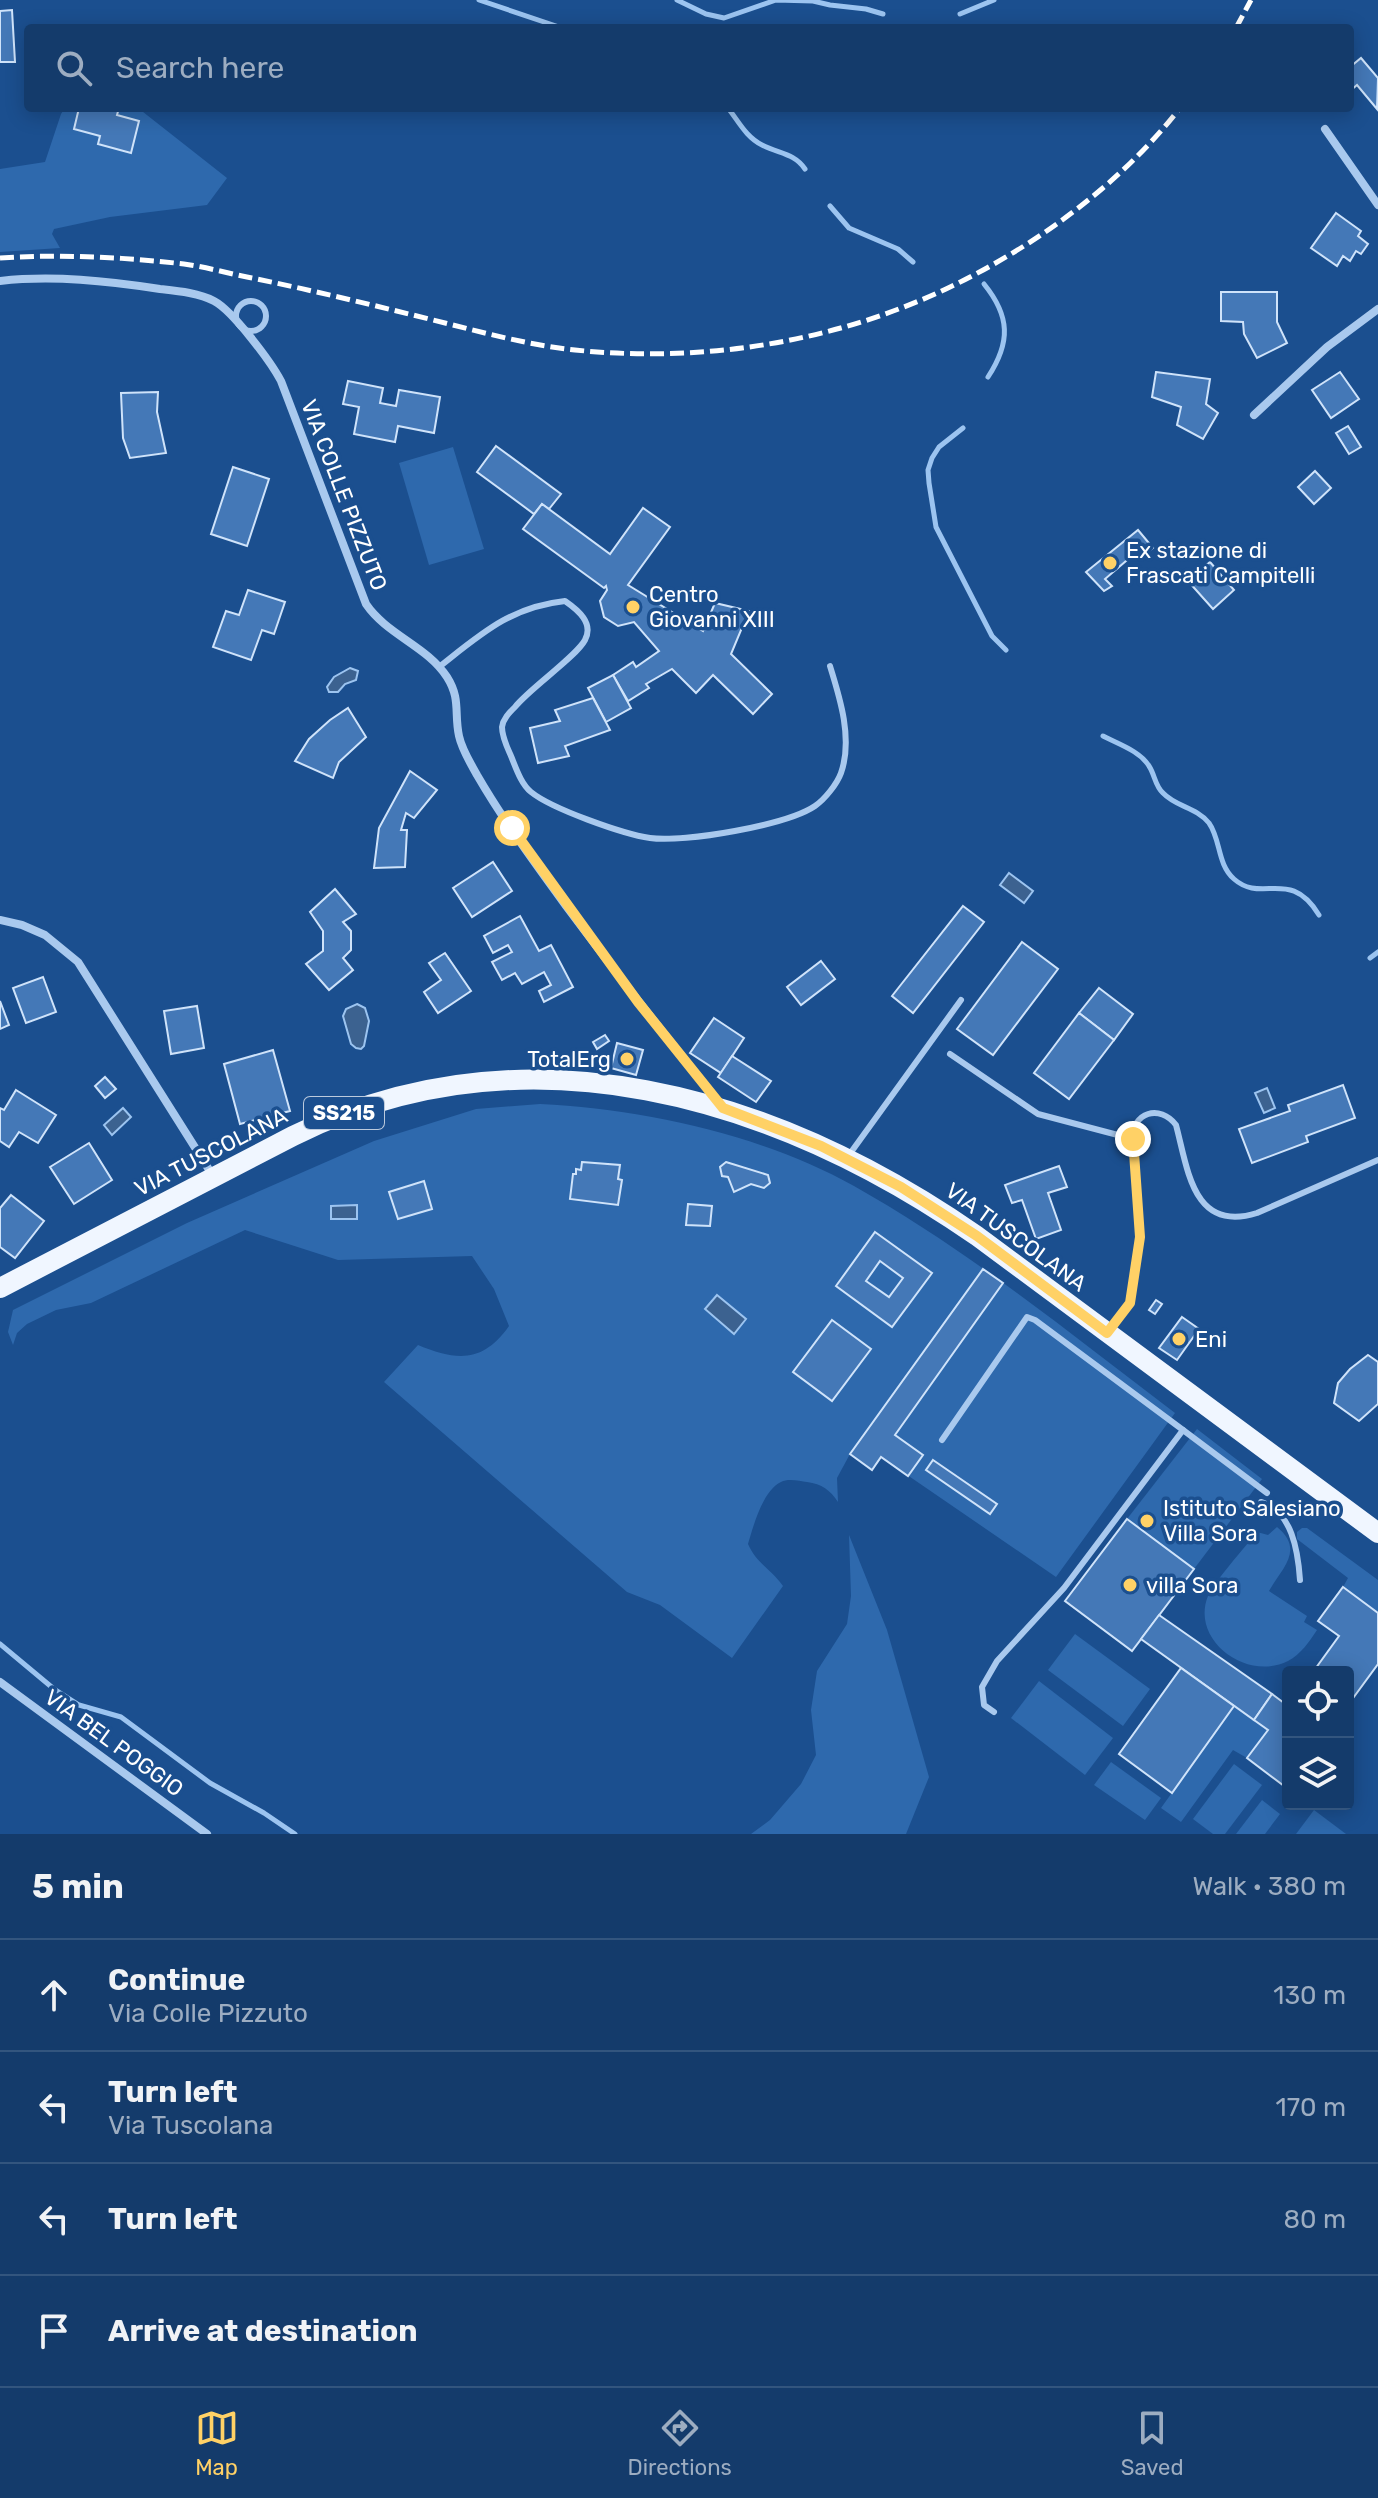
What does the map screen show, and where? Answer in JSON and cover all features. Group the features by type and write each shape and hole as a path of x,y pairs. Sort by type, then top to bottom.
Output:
{"main road":[{"name":"VIA TUSCOLANA","path":"0,1288 314,1125 379,1101 467,1083 586,1076 676,1092 780,1128 847,1158 959,1223 1107,1333 1144,1352 1189,1390 1378,1533"}],"street":[{"path":"1325,129 1378,205"},
{"name":"VIA COLLE PIZZUTO","path":"0,281 40,278 101,281 199,296 219,303 240,326 281,381 366,604 377,619 439,667 450,681 456,697 458,732 463,750 485,788 535,863 617,975 723,1108"},
{"path":"1254,415 1318,355 1378,309"},
{"path":"0,920 45,935 78,962 214,1177"},
{"name":"VIA BEL POGGIO","path":"0,1682 207,1834"}],"lane":[{"path":"250,301 260,304 266,317 262,326 253,331 240,326 236,318 238,308 250,301"},
{"path":"439,667 514,613 546,603 565,601 580,612 587,626 585,640 528,690 502,727 505,744 522,782 550,804 625,832 651,838 678,838 712,835 776,821 814,806 830,790 841,774 844,754 844,723 830,666"},
{"path":"847,1158 961,1000"},
{"path":"950,1054 1038,1114 1133,1139"},
{"path":"1107,1333 1130,1303 1140,1237 1133,1139 1135,1125 1145,1115 1159,1112 1176,1125 1194,1189 1201,1202 1213,1212 1227,1217 1242,1218 1257,1213 1378,1160"},
{"path":"942,1440 1027,1317 1267,1493"},
{"path":"994,1712 984,1705 982,1687 997,1661 1064,1588 1183,1430"},
{"path":"1261,1502 1281,1511 1297,1553 1300,1580"}],"shaded area":[{"path":"143,112 227,178 207,205 110,217 54,229 52,234 60,248 0,252 0,169 45,162 61,114"},
{"path":"453,447 484,549 429,565 399,463"},
{"path":"350,668 358,671 356,680 345,684 338,692 329,692 327,687 334,677"},
{"path":"1009,873 1033,891 1024,903 1000,885"},
{"path":"357,1004 365,1008 369,1021 361,1049 351,1044 343,1016 346,1009"},
{"path":"1267,1088 1275,1108 1264,1113 1255,1093"},
{"path":"540,1104 620,1112 702,1128 781,1152 819,1168 938,1237 1058,1323 1175,1413 1056,1577 881,1457 850,1454 837,1478 838,1502 829,1491 817,1484 794,1480 781,1482 764,1501 748,1544 783,1586 732,1658 660,1605 627,1592 384,1382 418,1345 445,1354 468,1355 489,1347 509,1326 494,1289 472,1256 338,1260 245,1230 91,1303 56,1310 27,1324 17,1333 13,1345 8,1332 13,1310 187,1223 374,1141 476,1109"},
{"path":"123,1108 131,1117 112,1135 104,1125"},
{"path":"357,1205 357,1219 331,1219 331,1206"},
{"path":"717,1295 746,1319 734,1334 705,1309"},
{"path":"1197,1429 1262,1479 1194,1569 1127,1519"},
{"path":"1277,1527 1285,1535 1290,1551 1285,1567 1269,1591 1307,1616 1304,1622 1317,1630 1301,1651 1288,1661 1272,1666 1256,1666 1226,1653 1207,1628 1205,1612 1211,1590 1257,1532 1268,1535"},
{"path":"1307,1528 1378,1580 1378,1613 1343,1587 1348,1578 1297,1539 1297,1532"},
{"path":"849,1535 887,1630 929,1777 906,1834 751,1834 770,1820 801,1784 816,1755 811,1710 817,1671 847,1624 851,1596"},
{"path":"1075,1634 1150,1689 1123,1726 1048,1670"},
{"path":"1039,1681 1113,1738 1085,1775 1011,1718"},
{"path":"1234,1706 1268,1730 1247,1758 1233,1750 1181,1822 1161,1808"},
{"path":"1111,1762 1161,1798 1145,1820 1094,1785"},
{"path":"1234,1764 1262,1785 1225,1834 1213,1834 1193,1819"},
{"path":"1262,1800 1280,1814 1265,1834 1236,1834"},
{"path":"1314,1810 1346,1834 1296,1834"}],"building":[{"path":"12,10 15,62 0,62 0,11"},
{"path":"1361,58 1378,78 1377,109 1357,85 1354,88 1354,64"},
{"path":"78,112 118,112 117,115 139,121 131,153 98,144 100,136 74,129"},
{"path":"1336,213 1361,231 1358,236 1368,244 1361,254 1356,251 1350,261 1343,256 1337,266 1311,248"},
{"path":"1221,292 1277,292 1277,322 1287,343 1257,358 1244,334 1243,322 1221,321"},
{"path":"1156,372 1210,379 1206,404 1218,413 1203,439 1177,425 1181,407 1152,397"},
{"path":"1340,372 1359,399 1331,418 1312,390"},
{"path":"348,381 383,388 380,403 396,406 399,390 440,397 434,433 398,426 395,442 354,434 359,407 343,404"},
{"path":"158,392 157,412 166,453 130,458 123,438 121,393"},
{"path":"1348,426 1361,447 1349,454 1336,433"},
{"path":"496,446 561,494 549,509 542,504 534,514 477,472"},
{"path":"233,467 269,479 247,546 211,534"},
{"path":"1315,471 1331,488 1314,504 1298,487"},
{"name":"Centro Giovanni XIII","path":"542,504 610,554 643,508 670,527 628,585 703,631 715,603 749,611 731,654 772,694 753,714 713,675 696,693 672,669 646,684 649,688 628,701 613,675 633,662 636,667 659,651 634,622 618,626 604,617 600,601 607,590 606,586 604,588 523,529"},
{"name":"Ex stazione di Frascati Campitelli","path":"1138,530 1153,548 1145,555 1140,549 1105,579 1112,586 1104,591 1086,572"},
{"path":"1210,562 1234,590 1213,609 1188,581"},
{"path":"248,590 285,602 274,634 262,630 251,660 213,647 226,611 239,615"},
{"path":"613,675 631,708 606,722 588,688"},
{"path":"593,698 610,730 565,746 569,756 538,763 530,728 560,721 555,710"},
{"path":"348,708 366,737 339,762 333,778 295,761 309,739"},
{"path":"410,771 437,790 414,818 406,813 401,830 407,830 405,867 374,868 379,828"},
{"path":"493,862 512,891 472,917 453,888"},
{"path":"335,889 356,914 343,922 351,931 351,950 343,958 353,970 329,990 306,964 323,951 323,931 310,912"},
{"path":"963,906 984,922 913,1013 892,996"},
{"path":"520,916 539,951 551,945 573,987 544,1002 539,991 551,985 544,972 522,984 515,973 502,980 492,962 512,952 508,945 493,953 484,936"},
{"path":"1022,942 1058,969 993,1055 957,1029"},
{"path":"445,953 471,991 438,1013 424,992 441,980 429,963"},
{"path":"821,961 835,979 801,1005 787,987"},
{"path":"43,977 56,1012 26,1023 13,988"},
{"path":"1099,988 1133,1014 1114,1040 1079,1013"},
{"path":"0,1001 9,1025 0,1029"},
{"path":"197,1006 204,1048 171,1054 164,1011"},
{"path":"1079,1013 1114,1040 1069,1099 1034,1073"},
{"path":"714,1018 744,1038 721,1073 690,1053"},
{"path":"605,1035 609,1041 597,1049 593,1042"},
{"name":"TotalErg","path":"617,1043 643,1050 636,1075 611,1068"},
{"path":"273,1050 290,1111 240,1124 224,1064"},
{"path":"732,1056 771,1081 756,1102 718,1077"},
{"path":"105,1077 116,1089 105,1098 95,1086"},
{"path":"1343,1085 1355,1118 1306,1136 1308,1142 1252,1163 1239,1129 1290,1111 1288,1105"},
{"path":"16,1090 56,1115 38,1143 19,1132 9,1147 0,1141 0,1108 4,1110"},
{"path":"89,1143 112,1180 74,1204 50,1167"},
{"path":"582,1162 620,1165 618,1179 622,1180 618,1205 570,1199 573,1174 576,1174 576,1169 581,1170"},
{"path":"726,1162 768,1175 770,1183 764,1188 751,1184 734,1192 728,1177 722,1176 720,1167"},
{"path":"1059,1166 1067,1187 1048,1193 1061,1230 1036,1239 1022,1200 1012,1203 1005,1185"},
{"path":"424,1181 432,1209 398,1219 389,1192"},
{"path":"11,1195 44,1221 15,1258 0,1247 0,1208"},
{"path":"688,1204 712,1206 710,1226 686,1225"},
{"path":"875,1232 932,1273 892,1327 836,1286","holes":["880,1261 903,1278 889,1297 866,1281"]},
{"path":"983,1269 1003,1283 895,1435 923,1455 908,1476 881,1457 872,1470 850,1454"},
{"path":"1156,1300 1162,1304 1155,1314 1149,1310"},
{"name":"Eni","path":"1182,1317 1199,1329 1177,1360 1159,1348"},
{"path":"832,1320 871,1349 832,1401 793,1372"},
{"path":"1368,1355 1378,1362 1378,1404 1359,1421 1334,1403 1338,1383"},
{"path":"933,1460 997,1504 990,1514 926,1470"},
{"name":"villa Sora","path":"1127,1519 1194,1569 1132,1651 1065,1601"},
{"path":"1343,1587 1378,1613 1378,1664 1354,1697 1354,1666 1317,1666 1339,1636 1318,1621"},
{"path":"1159,1615 1272,1694 1254,1720 1141,1639"},
{"path":"1181,1668 1234,1706 1172,1793 1119,1754"},
{"path":"1272,1694 1282,1702 1282,1784 1247,1758 1268,1730 1254,1720"}],"waterway":[{"path":"479,0 550,24"},
{"path":"677,0 706,14 724,18 776,0 813,1 883,14"},
{"path":"960,14 994,0"},
{"path":"731,112 751,138 791,157 805,169"},
{"path":"830,206 849,228 898,249 913,262"},
{"path":"984,284 999,307 1004,329 1001,352 988,377"},
{"path":"963,428 939,447 928,470 936,527 992,636 1006,650"},
{"path":"1103,736 1140,756 1163,793 1209,823 1225,866 1234,879 1245,886 1287,889 1297,893 1319,915"},
{"path":"1370,958 1378,952"},
{"path":"0,1644 54,1689 79,1705 121,1717 210,1783 295,1834"}],"railway":[{"path":"1238,24 1251,0"},
{"path":"0,258 92,257 193,265 554,347 623,353 718,351 765,345 857,323 902,308 979,272 1074,212 1130,163 1177,112"}],"place":[{"name":"Ex stazione di Frascati Campitelli","path":"1110,563"},
{"name":"Centro Giovanni XIII","path":"633,607"},
{"name":"TotalErg","path":"627,1059"},
{"name":"Eni","path":"1179,1339"},
{"name":"Istituto Salesiano Villa Sora","path":"1147,1521"},
{"name":"villa Sora","path":"1130,1585"}],"route":[{"path":"512,828 638,1002 723,1108 821,1146 901,1187 977,1236 1107,1333 1130,1303 1140,1237 1133,1139"}]}
